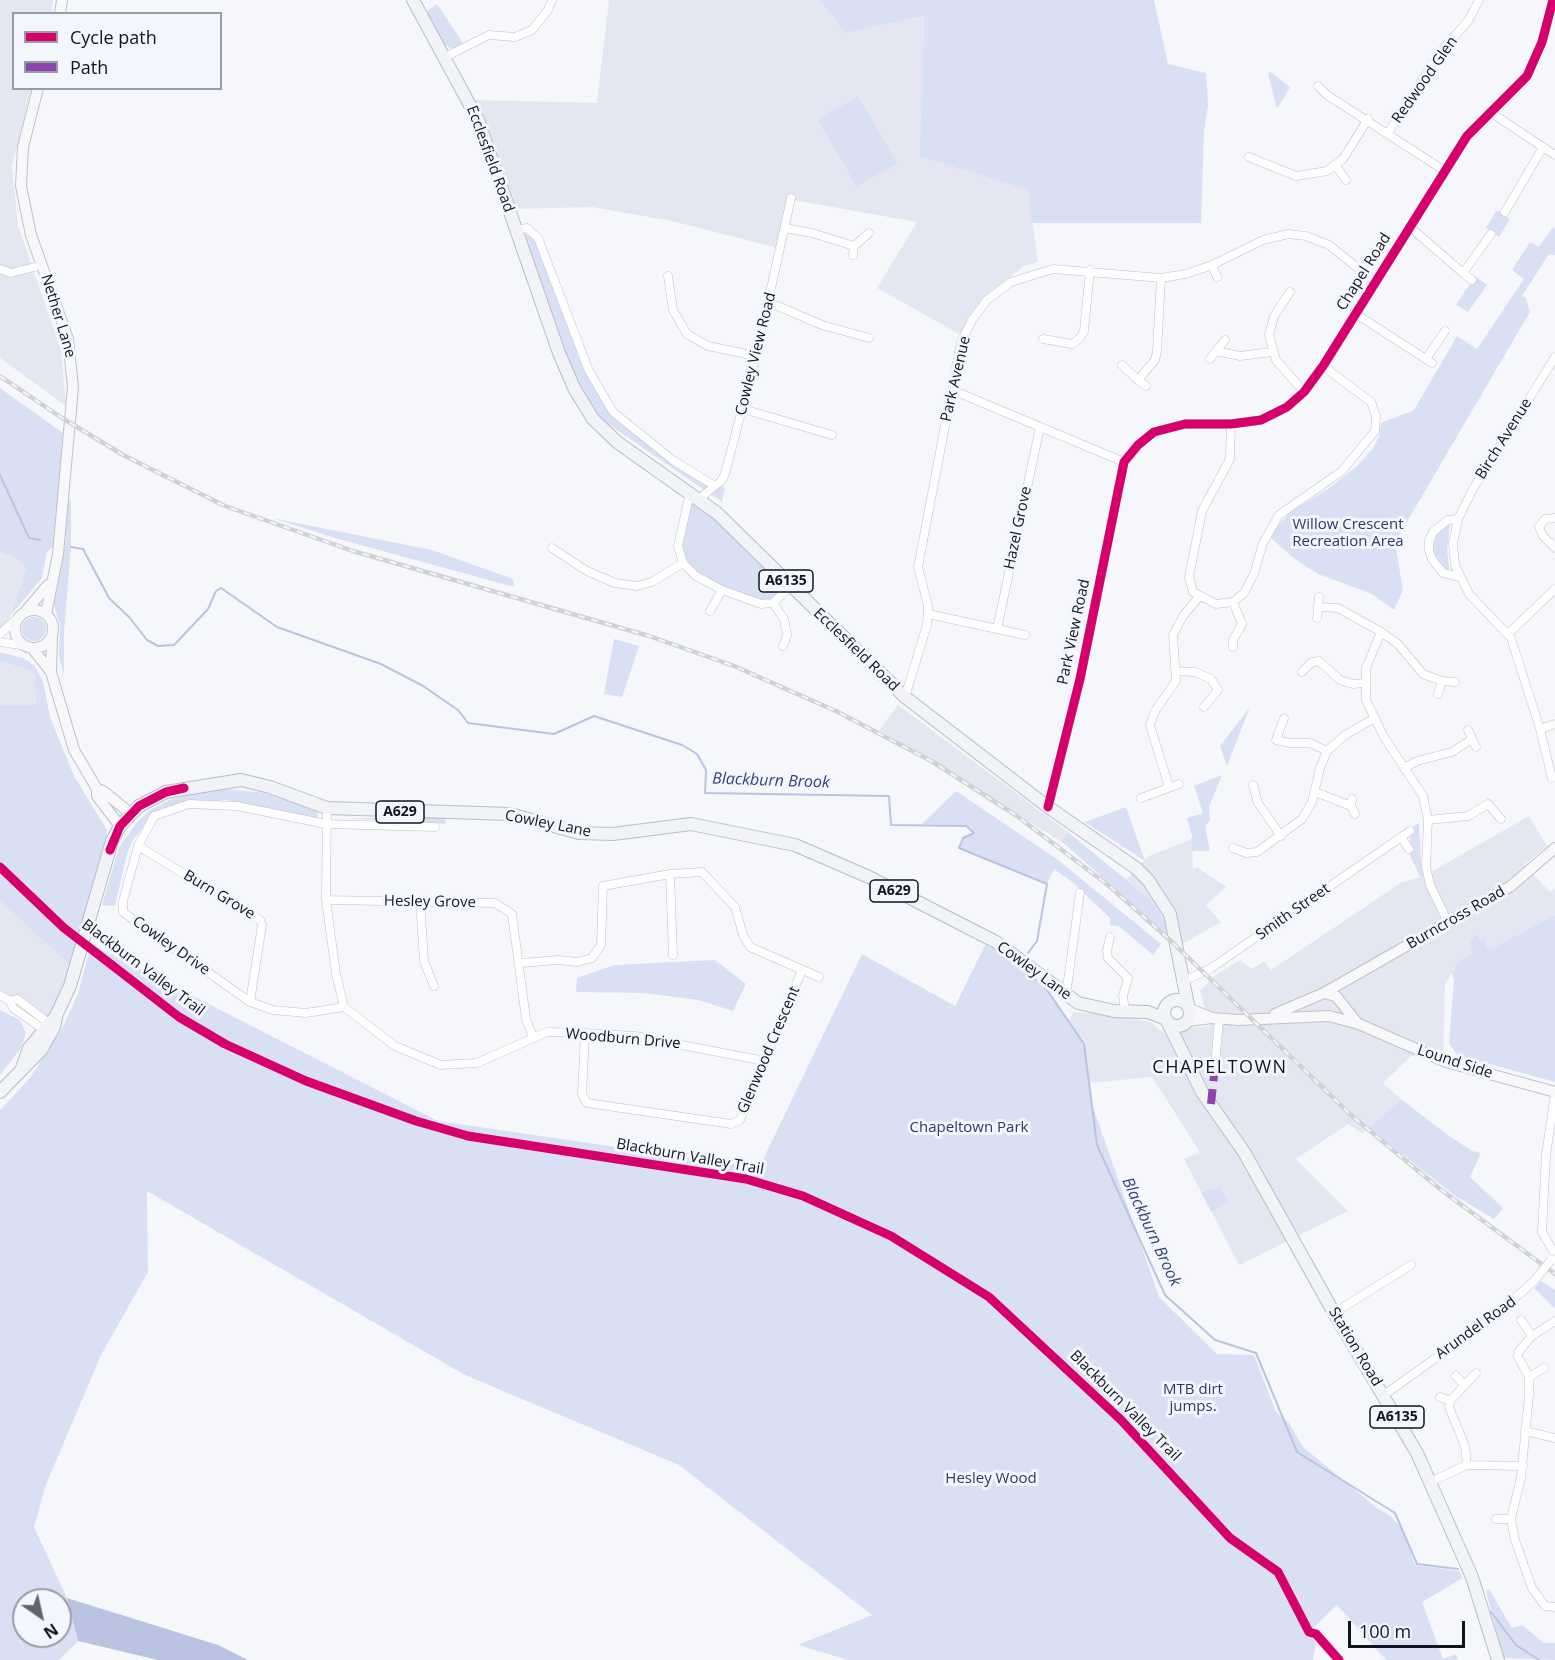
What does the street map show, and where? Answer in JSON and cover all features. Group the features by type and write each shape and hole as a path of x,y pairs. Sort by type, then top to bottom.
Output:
{"main road":[{"name":"A6135","path":"413,0 445,57"},
{"name":"Ecclesfield Road","path":"445,57 478,120 559,353 582,404 617,442 717,513 905,697 1048,807 1094,837 1148,880 1170,914 1187,1015"},
{"name":"Nether Lane","path":"37,90 23,147 21,186 31,235 68,339 73,387 58,554 45,614"},
{"name":"Nether Lane","path":"22,614 50,583"},
{"path":"51,672 15,633 22,614 35,610 45,614 52,624 51,672 74,750 97,789 104,806 120,826"},
{"path":"30,647 44,645 52,636"},
{"name":"Cowley Lane","path":"0,1092 22,1068 29,1048 50,1026 77,964 112,841 130,813 166,792 241,780 270,787 327,808 510,814 579,833 613,834 691,824 795,845 869,877 942,917 996,942 1017,955 1078,1003 1125,1012 1148,1012 1170,1002"},
{"path":"97,789 103,791 130,813"},
{"name":"Burncross Road","path":"1322,994 1511,886 1555,848"},
{"name":"Burncross Road","path":"1338,1000 1341,986 1350,979"},
{"path":"1181,982 1164,1011 1167,1021 1176,1026 1187,1015"},
{"name":"Lound Side","path":"1267,1018 1322,994 1330,993 1359,1024"},
{"path":"1322,994 1316,1005 1319,1012 1327,1016 1336,1013 1338,1000"},
{"path":"1170,1002 1181,1000 1187,1015"},
{"name":"Cowley Lane","path":"1148,1012 1167,1021"},
{"path":"1187,1015 1216,1019"},
{"name":"Station Road","path":"1183,1049 1187,1015"},
{"name":"Lound Side","path":"1216,1019 1327,1016 1359,1024 1446,1062 1555,1093"},
{"name":"Station Road","path":"1167,1021 1183,1049 1202,1092 1244,1152 1334,1313 1417,1453 1479,1594 1498,1660"}],"street":[{"path":"445,57 489,35 515,37 532,30 548,10 552,0"},
{"name":"Redwood Glen","path":"1445,171 1404,146 1388,133 1438,55 1468,21 1479,0"},
{"name":"Chapel Road","path":"1124,462 1138,445 1162,429 1185,424 1231,424 1261,420 1276,414 1304,392 1323,366 1467,136 1527,76 1552,13 1553,0"},
{"path":"1318,86 1327,95 1388,133"},
{"path":"1490,112 1555,155"},
{"path":"1249,157 1296,176 1312,175 1336,166 1352,147 1368,119"},
{"path":"1505,212 1543,147"},
{"path":"1336,166 1346,180"},
{"name":"Cowley View Road","path":"695,496 716,486 725,474 756,356 791,198"},
{"path":"1410,227 1472,280"},
{"name":"Ecclesfield Road","path":"516,230 528,228 538,238 589,371 613,412 674,461 716,486"},
{"path":"785,228 812,232 853,251 869,233"},
{"name":"Park Avenue","path":"905,697 928,614 918,567 961,342 972,320 987,300 1011,282 1032,273 1053,268 1161,278 1186,274 1212,265 1263,240 1288,234 1306,236 1329,245 1375,282"},
{"path":"1463,273 1491,234"},
{"path":"0,269 11,273 42,265"},
{"path":"1212,265 1217,277"},
{"path":"1043,339 1072,344 1080,338 1084,331 1090,270"},
{"path":"668,276 673,310 687,334 708,346 756,356"},
{"path":"1138,380 1149,368 1158,351 1161,278"},
{"path":"1290,292 1270,325 1272,352 1289,378 1304,392"},
{"path":"768,302 822,325 869,338"},
{"path":"1356,314 1429,361 1445,331"},
{"path":"1210,359 1225,340"},
{"path":"1216,351 1240,356 1272,352"},
{"name":"Birch Avenue","path":"1552,778 1540,729 1508,634 1469,594 1460,577 1453,543 1458,519 1473,489 1554,360"},
{"path":"1122,365 1146,386"},
{"path":"1231,424 1230,459 1206,499 1198,527 1189,577 1190,585 1198,597 1216,604 1233,602 1249,585 1263,543 1279,515 1342,471 1375,431 1376,416 1371,402 1323,366"},
{"path":"952,390 1124,462"},
{"path":"743,409 832,435"},
{"name":"Hazel Grove","path":"997,629 1040,427"},
{"name":"Park View Road","path":"1048,807 1080,679 1124,462"},
{"path":"695,496 678,546 683,563 696,576 722,590 761,604 773,603 791,586"},
{"path":"1555,518 1545,519 1539,527 1543,536 1555,548"},
{"name":"Birch Avenue","path":"1458,519 1448,520 1434,531 1429,540 1432,559 1443,573 1460,577"},
{"path":"552,548 587,571 615,583 637,586 652,582 683,563"},
{"path":"1508,634 1555,589"},
{"path":"709,613 722,590"},
{"path":"1169,787 1150,725 1155,711 1174,686 1176,671 1172,656 1173,635 1183,616 1198,597"},
{"path":"1317,618 1320,607 1319,597"},
{"path":"1233,602 1242,624 1233,640 1233,647"},
{"path":"773,603 784,619 787,635 783,646"},
{"path":"1320,607 1338,608 1381,632 1398,644 1423,674 1442,681 1455,682"},
{"path":"0,634 22,614"},
{"path":"928,614 1024,635"},
{"path":"1381,632 1369,657 1364,683 1366,700 1373,719 1423,796 1428,820 1426,867 1430,885 1448,922"},
{"path":"0,642 30,647"},
{"path":"1302,672 1312,662 1318,661 1340,680 1353,684 1364,683"},
{"path":"1176,671 1195,672 1212,679 1218,690 1204,707"},
{"path":"1438,694 1442,681"},
{"path":"1284,718 1276,740 1282,743 1310,743 1327,751"},
{"path":"1233,848 1255,853 1281,837 1302,819 1315,792 1327,751 1345,735 1373,719"},
{"path":"1540,729 1555,724"},
{"path":"1404,768 1417,761 1452,753 1474,743 1468,730"},
{"path":"1141,798 1179,784"},
{"path":"1253,784 1258,803 1281,837"},
{"path":"1315,792 1352,806"},
{"name":"Cowley Drive","path":"344,1007 306,1013 273,1010 250,1002 123,912 123,901 138,846 154,816 189,804 237,806 326,824 435,827"},
{"path":"1428,820 1467,816 1488,804 1501,819"},
{"path":"327,808 326,900 336,974 344,1007"},
{"name":"Smith Street","path":"1181,982 1210,969 1410,831"},
{"path":"1401,837 1409,849"},
{"name":"Burn Grove","path":"138,846 260,920 262,925 250,1002"},
{"name":"Glenwood Crescent","path":"520,963 558,960 578,962 592,958 601,945 603,886 670,874 702,872 735,907 742,935 750,947 819,977"},
{"path":"670,874 673,955"},
{"path":"1066,995 1080,893"},
{"name":"Hesley Grove","path":"326,900 495,903 512,914 526,1019 533,1037"},
{"path":"420,901 424,961 434,986"},
{"path":"1110,937 1108,958 1128,978 1123,996 1125,1012"},
{"name":"Glenwood Crescent","path":"585,1033 582,1094 587,1102 731,1124 740,1120 802,970"},
{"path":"0,995 10,1002 13,1008 50,1026"},
{"name":"Woodburn Drive","path":"344,1007 395,1046 441,1065 477,1063 547,1032 645,1038 765,1061"},
{"path":"1215,1066 1216,1019"},
{"path":"1554,1250 1542,1232 1546,1155 1555,1093"},
{"name":"Arundel Road","path":"1384,1395 1522,1294 1551,1260 1554,1250"},
{"path":"1334,1313 1411,1265"},
{"path":"1521,1320 1532,1336"},
{"path":"1555,1321 1522,1344 1518,1357 1529,1377 1523,1466 1511,1519 1515,1540 1532,1588 1545,1606 1555,1607"},
{"path":"1529,1377 1544,1368"},
{"path":"1467,1465 1465,1446 1449,1407 1449,1401 1476,1373"},
{"path":"1456,1376 1463,1384"},
{"path":"1440,1397 1449,1401"},
{"path":"1526,1431 1555,1438"},
{"path":"1430,1482 1467,1465 1523,1466"},
{"path":"1496,1519 1511,1519"},
{"path":"1316,1634 1339,1660"}],"shaded area":[{"path":"0,0 53,0 52,12 12,12 12,90 31,90 12,166 18,225 61,350 66,406 0,358"},
{"path":"609,0 819,0 846,33 924,16 921,155 1028,190 1038,262 1024,266 986,295 969,315 961,335 877,288 917,222 787,199 778,248 672,221 592,207 515,209 476,100 597,103"},
{"path":"0,550 3,555 12,555 26,568 0,648"},
{"path":"0,661 34,672 36,705 0,705"},
{"path":"898,705 1068,832 1062,842 879,730"},
{"path":"1529,816 1547,846 1524,865 1550,892 1555,888 1555,915 1452,973 1445,984 1443,1058 1411,1056 1383,1083 1401,1099 1369,1128 1362,1133 1348,1124 1296,1159 1348,1211 1239,1265 1184,1159 1200,1152 1152,1077 1089,1083 1083,1045 1069,1022 1073,1012 1125,1016 1150,1022 1169,1037 1189,1028 1210,1026 1200,991 1214,976 1240,960 1252,969 1264,961 1271,970 1402,882 1424,876"},
{"path":"1192,839 1193,870 1197,867 1226,887 1206,905 1221,922 1182,944 1168,935 1165,922 1151,900 1126,879 1149,856"},
{"path":"0,901 73,968 49,1020 0,990"},
{"path":"72,1600 218,1645 248,1660 158,1660 78,1641 72,1618"}],"green space":[{"path":"819,0 1154,0 1168,64 1206,73 1208,105 1204,132 1201,223 1031,223 1028,190 920,156 924,16 846,33"},
{"path":"437,4 463,43 454,49 444,45 427,11"},
{"path":"1271,72 1290,87 1277,109 1268,73"},
{"path":"858,96 897,163 857,187 818,120"},
{"path":"1497,210 1510,219 1499,237 1486,228"},
{"name":"Willow Crescent Recreation Area","path":"1553,227 1555,229 1555,255 1549,254 1522,296 1526,298 1530,312 1395,542 1403,590 1394,610 1372,594 1318,574 1292,557 1271,538 1274,530 1292,511 1331,487 1356,467 1374,447 1381,423 1414,410 1457,336 1477,349 1524,279 1512,270 1530,242 1539,247"},
{"path":"529,234 535,239 585,369 611,413 674,463 725,488 722,502 598,417 575,381 524,235"},
{"path":"1475,276 1487,285 1468,312 1456,305"},
{"path":"0,388 63,433 54,546 47,552 42,578 11,615 26,568 12,555 3,555 0,550"},
{"path":"692,498 788,586 772,600 761,601 722,587 698,574 686,561 682,545 685,522"},
{"path":"71,499 71,547 64,632 64,675 59,657 60,625 53,602 66,539 67,506"},
{"path":"272,518 432,550 513,579 514,587 335,538"},
{"path":"1450,522 1447,550 1450,573 1435,558 1432,547 1439,530"},
{"path":"34,617 39,618 45,624 45,634 39,640 34,641 29,640 23,634 22,629 23,624 29,618"},
{"path":"614,639 639,646 622,697 604,694"},
{"path":"0,652 23,658 34,665 43,681 50,717 74,776 107,830 103,870 73,968 0,901 0,705 36,705 34,672 0,661"},
{"path":"1250,707 1227,766 1220,746"},
{"path":"1222,775 1209,807 1210,820 1205,826 1210,851 1192,851 1192,836 1187,818 1203,813 1194,786"},
{"path":"215,788 266,793 318,811 317,822 226,800 189,804 146,824 133,840 127,854 115,906 102,905 119,847 138,821 150,810 169,800"},
{"path":"956,791 1057,859 1161,944 1153,955 1119,926 1110,925 1110,918 1072,882 1054,869 1047,884 959,848 963,838 974,833 966,826 922,824"},
{"path":"1126,807 1145,861 1085,822"},
{"path":"344,818 446,818 445,824"},
{"path":"1419,823 1424,876 1420,877 1409,853 1413,850 1410,844 1411,828"},
{"path":"1068,832 1151,900 1165,922 1168,935 1062,842"},
{"path":"1555,915 1555,1082 1457,1055 1449,1043 1454,980 1452,973 1459,962 1471,954 1469,939 1477,935 1480,941 1485,940 1486,947 1490,950"},
{"name":"Hesley Wood","path":"91,944 438,1121 759,1168 862,954 955,1006 985,945 1013,958 1043,984 1084,1044 1091,1101 1159,1297 1217,1354 1254,1355 1276,1412 1289,1423 1303,1447 1377,1508 1391,1516 1402,1529 1415,1565 1459,1571 1463,1578 1422,1602 1443,1659 1456,1654 1458,1660 1386,1660 1337,1605 1309,1632 1316,1643 1313,1660 848,1660 798,1645 872,1615 679,1465 465,1375 147,1191 148,1272 101,1355 45,1487 34,1527 62,1588 12,1588 12,1648 71,1648 59,1660 0,1660 0,1110 30,1078 62,1028 78,994"},
{"path":"715,960 746,984 733,1011 698,1000 643,993 576,992 577,978 615,965"},
{"path":"0,1010 20,1020 26,1033 21,1048 0,1075"},
{"path":"1401,1099 1445,1133 1472,1151 1481,1153 1470,1177 1503,1208 1494,1219 1454,1195 1369,1128"},
{"path":"1220,1188 1228,1201 1211,1211 1201,1192"},
{"path":"1541,1281 1555,1290 1555,1309 1534,1288"},
{"path":"1489,1589 1512,1628 1522,1625 1544,1643 1555,1643 1555,1660 1503,1658 1486,1591"},
{"name":"Hesley Wood","path":"72,1618 78,1641 72,1647"}],"waterway":[{"path":"0,475 29,538 40,540"},
{"name":"Blackburn Brook","path":"71,547 83,549 109,598 130,618 147,640 158,646 174,645 208,609 216,591 221,588 277,627 381,664 423,686 458,710 468,723 554,734 594,716 682,745 697,754 706,770 705,793 889,796 891,825 966,826 974,833 963,838 959,848 1047,884 1037,941 1028,953"},
{"name":"Blackburn Brook","path":"1043,984 1084,1044 1097,1145 1165,1295 1215,1340 1256,1353 1297,1452 1395,1513 1417,1564 1458,1569"},
{"name":"Blackburn Brook","path":"1491,1612 1516,1645 1539,1660"}],"railway":[{"path":"0,376 62,418 125,456 225,506 353,551 649,636 734,666 838,712 933,762 1017,816 1108,885 1170,940 1352,1116 1440,1189 1555,1274"}],"marked path":[{"path":"1211,1104 1215,1066"}],"cycle path":[{"path":"1048,807 1080,679 1124,462 1138,445 1154,432 1185,424 1231,424 1261,420 1287,407 1304,392 1323,366 1467,136 1527,76 1542,42 1553,0"},
{"path":"110,850 120,826 139,806 166,792 184,788"},
{"name":"Blackburn Valley Trail","path":"0,867 64,928 179,1017 225,1044 306,1081 416,1121 468,1136 746,1179 803,1196 891,1236 989,1297 1121,1420 1230,1538 1278,1572 1309,1632 1316,1634 1339,1660"}],"district":[{"name":"CHAPELTOWN","path":"1220,1068"}],"park label":[{"name":"Chapeltown Park","path":"969,1128"},
{"name":"MTB dirt jumps.","path":"1193,1398"}]}
